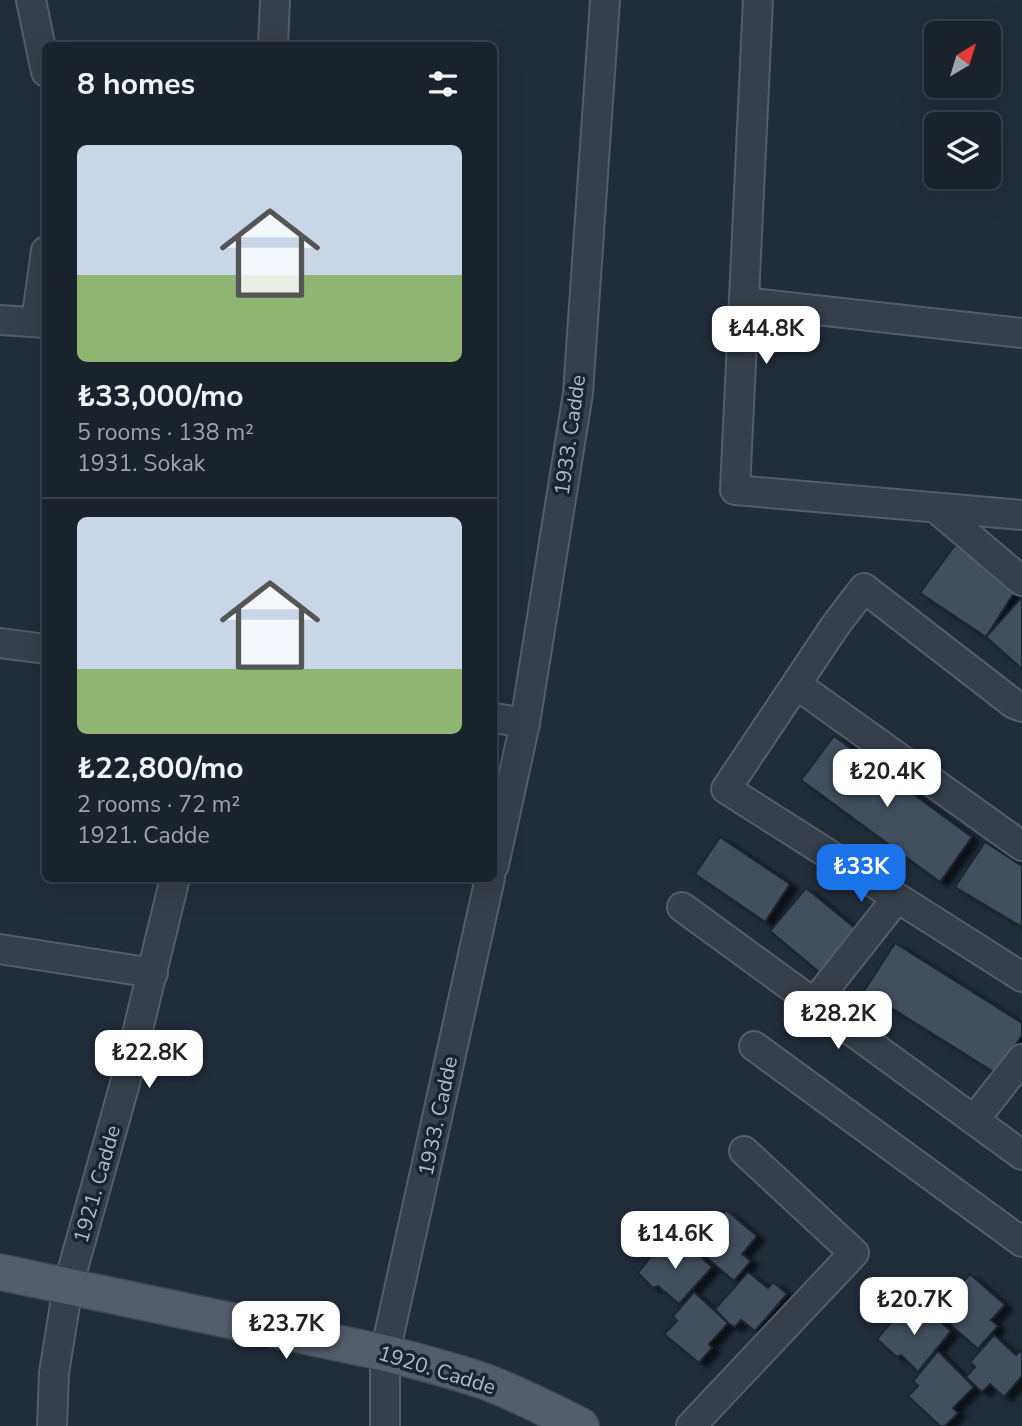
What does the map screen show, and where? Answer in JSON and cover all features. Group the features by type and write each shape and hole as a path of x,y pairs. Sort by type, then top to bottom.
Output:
{"main road":[{"name":"1920. Cadde","path":"0,1272 385,1353 485,1382 580,1426"}],"street":[{"path":"31,0 42,53"},
{"path":"273,42 275,0"},
{"name":"1933. Cadde","path":"497,851 525,723 578,393 605,0"},
{"path":"758,0 735,490 1022,515"},
{"path":"744,302 1022,333"},
{"path":"0,320 41,322"},
{"path":"937,509 1022,581"},
{"path":"1022,707 1014,704 864,588 835,626 726,789 1022,977"},
{"path":"0,643 42,648"},
{"path":"797,685 1022,846"},
{"path":"497,718 525,723"},
{"name":"1921. Cadde","path":"52,1426 54,1373 68,1286 96,1192 174,882"},
{"name":"1933. Cadde","path":"385,1426 385,1353 490,882"},
{"path":"814,1003 897,898"},
{"path":"682,907 1022,1155"},
{"path":"0,948 153,973"},
{"path":"754,1046 1022,1242"},
{"path":"974,1121 1022,1059"},
{"path":"691,1426 854,1253 744,1151"}],"building":[{"path":"955,545 1017,588 986,637 920,593"},
{"path":"1022,597 1022,669 986,637"},
{"path":"834,736 972,837 940,882 801,780"},
{"path":"720,837 790,884 765,922 695,874"},
{"path":"985,842 1022,866 1022,927 955,887"},
{"path":"806,888 861,933 824,976 770,931"},
{"path":"895,943 1022,1023 1022,1035 997,1074 864,991"},
{"path":"726,1210 757,1236 742,1254 751,1261 734,1281 700,1252 719,1230 711,1228"},
{"path":"664,1240 680,1253 688,1245 712,1267 679,1304 658,1286 653,1288 638,1273"},
{"path":"748,1272 768,1288 773,1282 787,1294 755,1331 741,1320 735,1327 715,1309"},
{"path":"970,1274 1005,1305 991,1320 998,1326 978,1349 942,1317 960,1297 954,1292"},
{"path":"694,1292 728,1323 709,1344 712,1348 699,1363 664,1334 677,1321 673,1316"},
{"path":"906,1305 922,1318 928,1311 951,1331 918,1372 901,1355 897,1357 877,1339"},
{"path":"994,1335 1016,1355 1022,1352 1022,1376 1004,1397 990,1384 982,1392 966,1377 975,1367 970,1362"},
{"path":"938,1351 974,1387 953,1408 958,1413 945,1426 940,1426 908,1396 918,1386 913,1381"}]}
